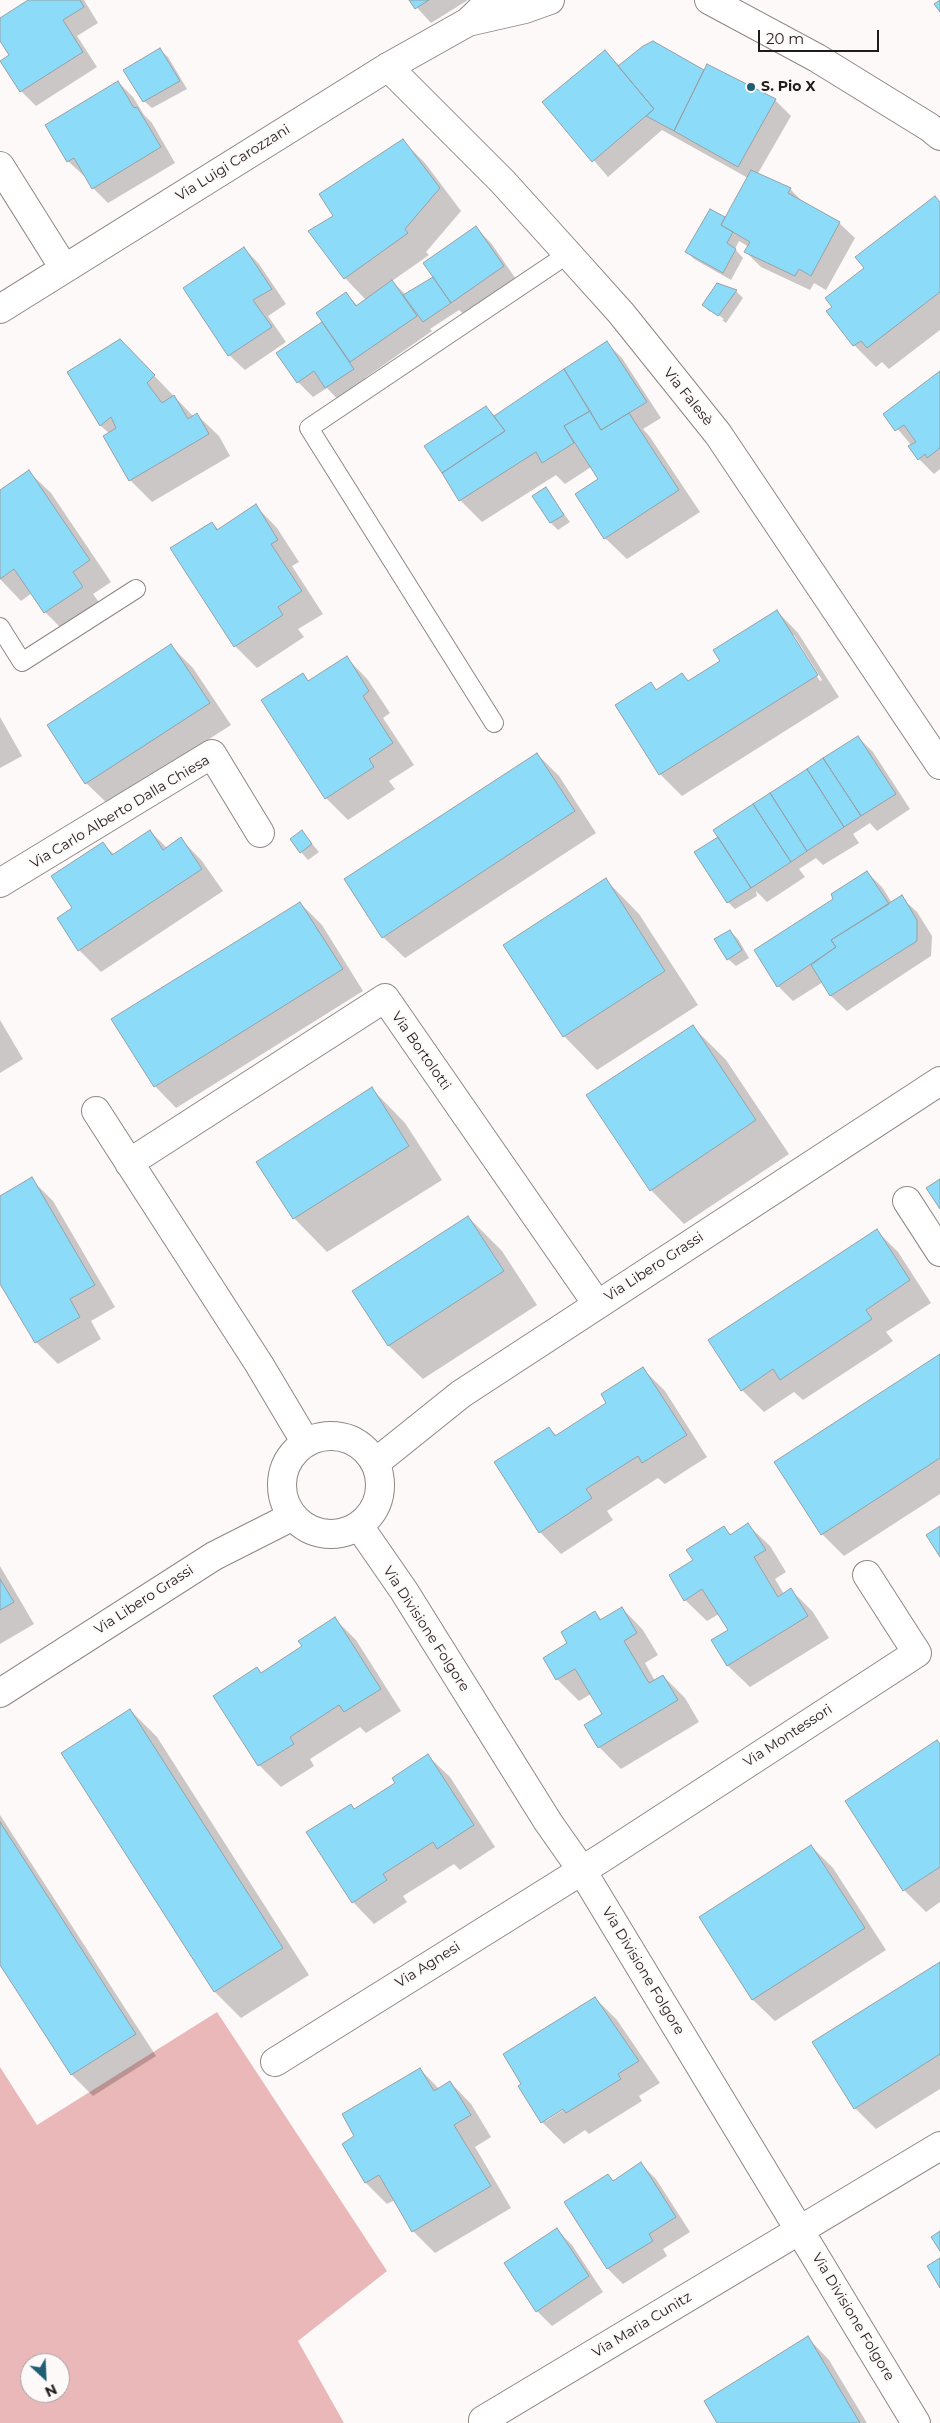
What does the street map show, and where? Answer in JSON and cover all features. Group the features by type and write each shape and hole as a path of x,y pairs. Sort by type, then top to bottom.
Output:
{"street":[{"name":"Via Luigi Carozzani","path":"0,308 388,67 468,22 491,0"},
{"name":"Via Luigi Carozzani","path":"468,22 525,9 550,0"},
{"path":"709,0 817,58 929,127 940,136"},
{"name":"Via Falesè","path":"388,67 503,182 568,254 621,313 718,434 940,765"},
{"path":"0,166 64,268"},
{"name":"Via Carlo Alberto Dalla Chiesa","path":"0,883 212,754 260,833"},
{"name":"Via Bortolotti","path":"130,1164 385,998 597,1304"},
{"name":"Via Libero Grassi","path":"375,1463 461,1394 940,1081"},
{"path":"96,1112 259,1364 306,1443"},
{"path":"906,1201 940,1252"},
{"path":"322,1437 342,1437 354,1441 364,1449 375,1463 380,1475 380,1492 370,1515 359,1526 348,1532 326,1534 305,1527 293,1516 283,1496 282,1483 284,1471 294,1454 306,1443 322,1437"},
{"name":"Via Libero Grassi","path":"0,1692 214,1556 293,1516"},
{"name":"Via Divisione Folgore","path":"359,1526 404,1591 548,1822 581,1869 916,2423"},
{"name":"Via Montessori","path":"581,1869 605,1856 917,1652 867,1575"},
{"name":"Via Agnesi","path":"275,2062 581,1869"},
{"name":"Via Maria Cunitz","path":"483,2420 940,2146"}],"lane":[{"path":"494,722 309,428 568,254"},
{"path":"0,627 22,662 136,589"}],"shaded area":[{"path":"217,2012 387,2271 298,2341 344,2423 0,2423 0,2067 37,2125"}],"building":[{"path":"28,0 80,0 84,7 63,20 83,52 20,92 0,61 9,55 0,41 0,18"},
{"path":"409,0 429,0 415,9"},
{"path":"940,0 940,12 934,4"},
{"path":"653,41 704,70 674,131 646,116 654,109 618,66 643,46"},
{"path":"160,48 180,81 143,102 123,70"},
{"path":"605,50 654,109 592,162 542,102"},
{"path":"707,64 776,99 738,167 674,131"},
{"path":"118,81 134,108 137,107 161,147 92,189 74,158 67,162 45,125"},
{"path":"403,139 440,188 405,229 408,233 344,279 308,231 333,216 319,194"},
{"path":"751,170 791,188 788,193 840,222 811,276 799,269 795,276 744,252 750,242 721,225"},
{"path":"935,196 940,202 940,292 867,348 861,341 853,346 826,311 832,307 825,298 864,268 855,257"},
{"path":"710,209 725,217 721,225 733,232 727,243 736,249 723,273 685,252"},
{"path":"476,226 504,266 451,303 423,263"},
{"path":"244,247 272,289 253,300 272,327 228,356 183,288"},
{"path":"433,277 451,303 423,322 403,295"},
{"path":"392,280 417,316 350,362 316,313 346,292 356,306"},
{"path":"717,283 737,290 718,316 702,305"},
{"path":"322,322 354,369 325,388 314,371 297,383 276,353"},
{"path":"120,339 155,375 147,383 162,403 174,395 188,419 197,413 209,434 129,481 103,436 116,428 111,417 100,426 67,372"},
{"path":"607,341 647,402 601,430 564,369"},
{"path":"564,369 590,411 564,426 574,443 542,463 536,452 459,501 442,473 505,431 494,416"},
{"path":"940,371 940,448 927,458 925,454 918,460 908,446 916,442 904,425 895,431 883,414"},
{"path":"486,406 505,431 442,473 424,446"},
{"path":"590,411 601,430 629,413 679,490 604,539 575,494 598,479 564,426"},
{"path":"29,470 90,560 73,572 83,587 44,613 14,569 0,579 0,490"},
{"path":"546,487 564,515 550,523 532,496"},
{"path":"256,504 278,540 271,544 302,591 278,607 283,615 234,647 170,548 212,522 217,530"},
{"path":"777,610 818,675 659,775 615,705 651,682 656,690 682,673 688,681 720,661 713,650"},
{"path":"171,644 210,703 85,784 47,725"},
{"path":"347,656 369,691 363,696 393,743 369,759 374,767 325,799 261,700 303,673 308,681"},
{"path":"858,736 896,794 861,816 823,758"},
{"path":"537,753 575,811 382,938 344,879"},
{"path":"823,758 861,816 844,827 807,769"},
{"path":"807,769 844,827 807,851 770,793"},
{"path":"770,793 807,851 791,862 753,804"},
{"path":"753,804 791,862 751,888 713,830"},
{"path":"150,830 163,850 181,837 202,869 78,951 57,918 72,908 51,876 103,842 112,855"},
{"path":"302,830 312,844 300,853 290,839"},
{"path":"718,837 751,888 727,903 694,852"},
{"path":"867,871 889,904 831,940 836,947 777,987 754,950 833,899 831,894"},
{"path":"606,878 665,971 563,1037 503,945"},
{"path":"902,895 917,920 917,941 830,996 811,965 836,947 831,940"},
{"path":"300,902 343,969 154,1087 111,1019"},
{"path":"730,930 742,950 727,960 714,939"},
{"path":"693,1025 756,1120 650,1191 586,1095"},
{"path":"372,1087 409,1146 293,1219 256,1162"},
{"path":"32,1177 95,1285 70,1299 80,1317 35,1343 0,1284 0,1196"},
{"path":"940,1179 940,1209 926,1188"},
{"path":"468,1216 504,1271 388,1346 352,1291"},
{"path":"877,1229 910,1280 866,1310 872,1319 780,1380 773,1369 741,1391 708,1340"},
{"path":"940,1354 940,1458 821,1535 774,1462"},
{"path":"643,1367 687,1435 642,1463 638,1456 586,1489 592,1498 539,1533 494,1462 549,1427 555,1436 606,1403 601,1394"},
{"path":"748,1523 766,1550 754,1557 778,1597 791,1588 808,1616 727,1666 711,1640 728,1630 702,1589 684,1601 669,1575 693,1560 686,1550 724,1526 730,1535"},
{"path":"940,1526 940,1557 926,1535"},
{"path":"0,1579 14,1602 0,1610"},
{"path":"622,1607 637,1633 624,1641 649,1683 663,1675 678,1700 598,1748 584,1725 602,1714 575,1669 556,1680 543,1658 567,1643 561,1632 595,1611 600,1620"},
{"path":"335,1617 381,1689 344,1712 339,1705 290,1737 294,1744 258,1766 213,1696 257,1667 261,1673 302,1646 298,1641"},
{"path":"130,1709 283,1948 214,1992 61,1753"},
{"path":"937,1740 940,1744 940,1867 903,1891 845,1801"},
{"path":"428,1754 474,1825 437,1849 433,1842 383,1874 387,1880 352,1903 306,1832 351,1804 354,1809 395,1783 392,1778"},
{"path":"0,1822 136,2034 71,2075 0,1965"},
{"path":"811,1845 865,1928 752,2000 699,1917"},
{"path":"940,1962 940,2054 854,2109 812,2042"},
{"path":"595,1997 639,2061 618,2074 621,2079 566,2113 563,2109 541,2123 518,2086 521,2084 503,2054"},
{"path":"420,2068 434,2091 450,2081 471,2115 454,2125 491,2186 412,2232 379,2175 365,2183 342,2144 354,2136 342,2114"},
{"path":"641,2162 676,2217 649,2234 653,2241 607,2269 564,2202 608,2174 613,2181"},
{"path":"557,2228 589,2276 536,2312 504,2263"},
{"path":"940,2231 940,2251 931,2237"},
{"path":"940,2258 940,2288 927,2266"},
{"path":"808,2336 860,2423 717,2423 704,2401"}],"place":[{"name":"S. Pio X","path":"751,87"}]}
